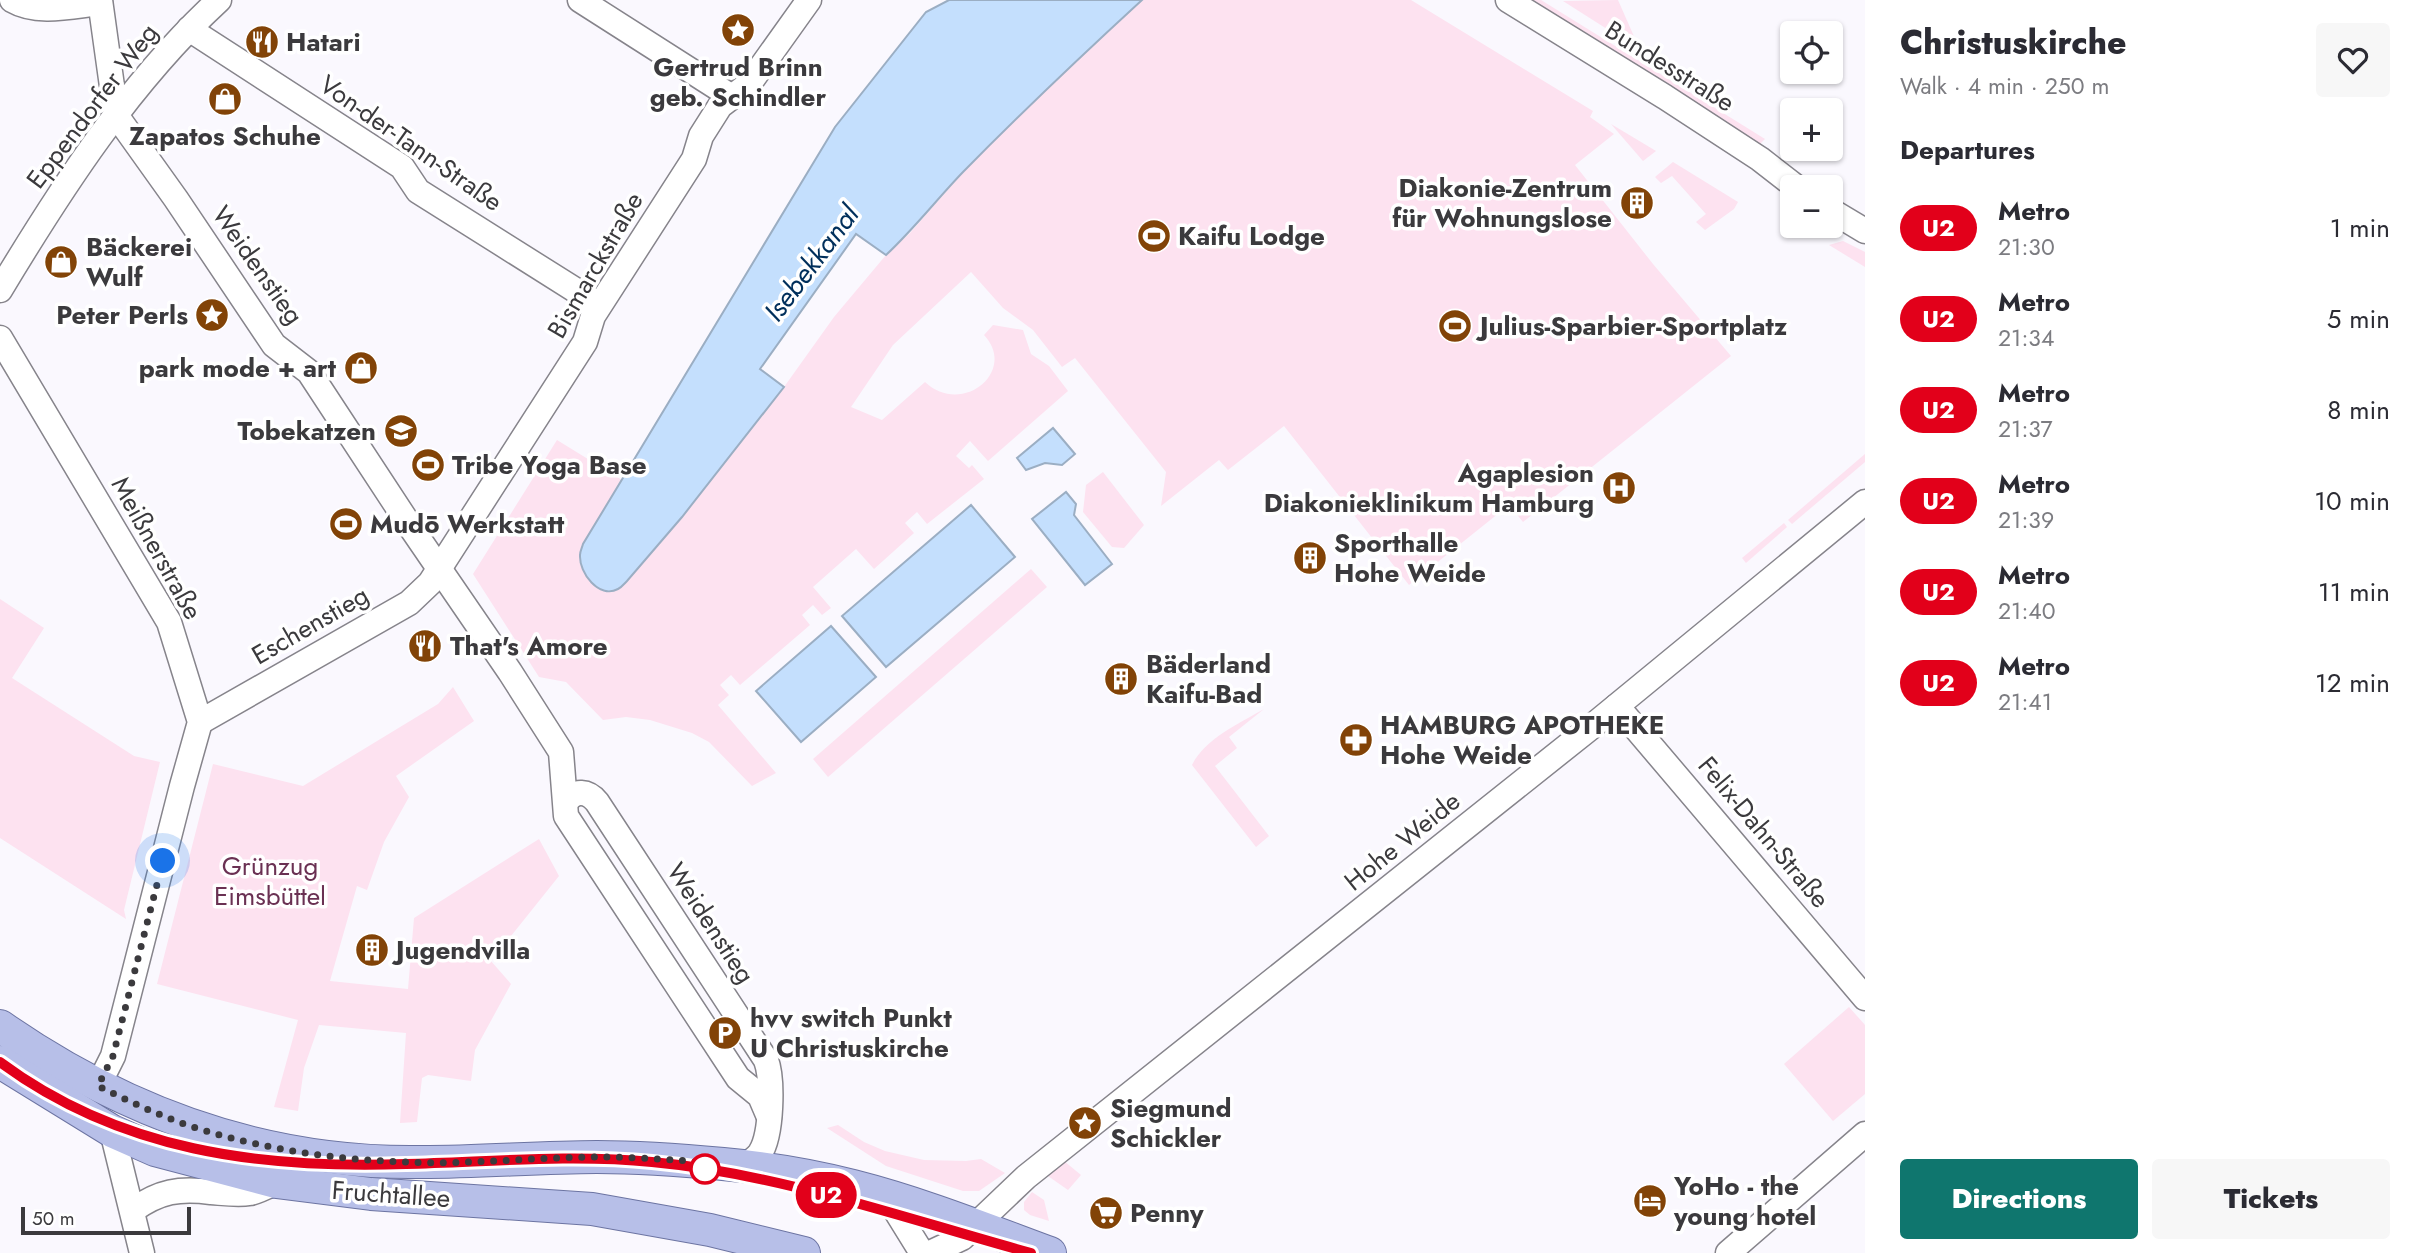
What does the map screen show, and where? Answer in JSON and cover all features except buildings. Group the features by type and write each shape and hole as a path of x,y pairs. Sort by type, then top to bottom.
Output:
{"main road":[{"name":"Fruchtallee","path":"0,1026 39,1053 152,1112 204,1131 276,1149 407,1163 598,1157 742,1166 809,1176 886,1195 1050,1253"},
{"name":"Fruchtallee","path":"0,1062 112,1131 155,1150 276,1182 371,1194 592,1209 710,1230 804,1253"}],"street":[{"path":"12,0 22,6 41,9 100,1 116,116"},
{"name":"Eppendorfer Weg","path":"0,290 38,229 116,116 189,29 219,0"},
{"path":"580,0 732,97"},
{"name":"Bismarckstraße","path":"439,568 585,342 599,305 694,159 701,136 720,106 749,84 809,0"},
{"name":"Bundesstraße","path":"1508,0 1665,97 1781,175"},
{"name":"Von-der-Tann-Straße","path":"189,29 402,167 418,191 599,305"},
{"name":"Weidenstieg","path":"116,116 176,199 274,345 309,372 510,672 561,752 565,811 570,823 738,1078 760,1096 768,1117"},
{"path":"1843,218 1865,231"},
{"name":"Meißnerstraße","path":"0,338 169,622 200,722"},
{"name":"Hohe Weide","path":"975,1225 1026,1177 1617,706 1865,502"},
{"name":"Eschenstieg","path":"200,722 409,603 430,583 439,568"},
{"name":"Felix-Dahn-Straße","path":"1617,706 1865,998"},
{"path":"98,1086 113,1056 200,722"},
{"name":"Weidenstieg","path":"566,802 573,795 582,792 589,794 597,802 761,1053 770,1075 768,1117 762,1149 756,1158 742,1166"},
{"path":"112,1131 142,1253"},
{"path":"1728,1253 1865,1134"},
{"path":"133,1210 167,1192 193,1189 233,1194 251,1193 276,1182"},
{"path":"886,1195 922,1253"},
{"path":"930,1253 951,1245 975,1225"}],"green space":[{"path":"1142,0 1411,0 1593,111 1590,117 1614,134 1575,165 1653,264 1731,356 1523,522 1509,505 1409,585 1284,426 1228,470 1219,460 1161,506 1166,472 1075,358 1062,367 1033,330 1003,308 971,272 893,345 851,407 882,420 925,382 940,392 969,392 981,385 990,375 994,362 993,349 984,335 993,325 1023,330 1031,354 1049,366 1068,391 988,461 970,441 956,456 969,468 972,465 984,479 927,524 917,512 905,523 914,533 874,569 856,549 813,587 831,608 822,615 813,605 802,615 810,625 740,685 731,675 720,685 729,695 718,705 776,773 752,786 709,742 692,733 650,720 626,717 603,720 566,682 539,677 473,574 557,440 622,480 583,544 580,556 619,589 682,517 784,387 834,317 886,255 910,233 1013,121"},
{"path":"1530,0 1541,0 1765,139 1760,144"},
{"path":"1618,0 1636,41 1629,43 1563,1"},
{"path":"1611,124 1656,151 1643,161"},
{"path":"1673,162 1738,202 1734,209 1705,230 1696,222 1706,214 1672,176 1661,183 1655,177"},
{"path":"1843,241 1865,252 1865,267 1829,245"},
{"path":"1865,454 1865,462 1792,524 1788,520"},
{"path":"1103,472 1144,525 1124,548 1112,547 1083,512 1086,485"},
{"path":"1784,523 1787,527 1746,563 1742,558"},
{"path":"1031,569 1047,587 828,777 813,759"},
{"name":"Grünzug Eimsbüttel","path":"0,599 44,628 12,678 134,756 160,762 124,910 126,919 0,838"},
{"name":"Grünzug Eimsbüttel","path":"453,687 474,721 396,776 409,797 384,842 367,890 357,886 330,981 408,989 414,918 539,839 559,876 491,961 511,984 475,1050 471,1081 428,1075 422,1078 417,1122 400,1123 406,1033 319,1025 304,1068 298,1111 274,1107 298,1020 157,984 213,764 303,786 438,704"},
{"path":"1264,709 1229,737 1237,748 1215,766 1269,836 1256,847 1192,765 1205,747 1214,740"},
{"path":"1849,1007 1865,1025 1865,1094 1833,1121 1784,1064"},
{"path":"838,1125 864,1142 885,1151 924,1160 981,1159 1005,1173 979,1191 963,1191 886,1166 827,1128"},
{"path":"1064,1161 1081,1175 1068,1190 1048,1176"},
{"path":"1032,1192 1044,1200 1049,1221 1030,1215 1024,1210 1024,1202"}],"water":[{"name":"Isebekkanal","path":"949,0 1142,0 985,150 886,255 856,234 760,369 784,387 682,517 627,581 611,591 597,587 583,569 580,555 583,544 835,127 926,12"},
{"path":"1053,428 1075,454 1062,465 1045,463 1026,470 1017,458"},
{"path":"1066,492 1076,504 1074,515 1112,564 1085,585 1032,519"},
{"path":"971,505 1015,557 886,667 842,616"},
{"path":"831,626 876,677 801,742 756,691"}],"metro line":[{"name":"U2","path":"0,1062 26,1081 96,1119 126,1131 198,1150 239,1157 329,1164 577,1159 682,1165 791,1186 1031,1253"}],"place":[{"name":"Gertrud Brinn geb. Schindler","path":"738,30"},
{"name":"Hatari","path":"262,42"},
{"name":"Zapatos Schuhe","path":"225,99"},
{"name":"Diakonie-Zentrum für Wohnungslose","path":"1637,203"},
{"name":"Kaifu Lodge","path":"1154,236"},
{"name":"Bäckerei Wulf","path":"61,262"},
{"name":"Peter Perls","path":"212,315"},
{"name":"Julius-Sparbier-Sportplatz","path":"1455,326"},
{"name":"park mode + art","path":"361,368"},
{"name":"Tobekatzen","path":"401,431"},
{"name":"Tribe Yoga Base","path":"428,465"},
{"name":"Agaplesion Diakonieklinikum Hamburg","path":"1619,488"},
{"name":"Mudō Werkstatt","path":"346,524"},
{"name":"Sporthalle Hohe Weide","path":"1310,558"},
{"name":"That's Amore","path":"425,646"},
{"name":"Bäderland Kaifu-Bad","path":"1121,679"},
{"name":"HAMBURG APOTHEKE Hohe Weide","path":"1356,740"},
{"name":"Jugendvilla","path":"372,950"},
{"name":"hvv switch Punkt U Christuskirche","path":"725,1033"},
{"name":"Siegmund Schickler","path":"1085,1123"},
{"name":"YoHo - the young hotel","path":"1650,1201"},
{"name":"Penny","path":"1106,1213"}],"route":[{"path":"163,861 113,1056 98,1086 152,1112 204,1131 276,1149 407,1163 598,1157 699,1162 705,1169"}]}
